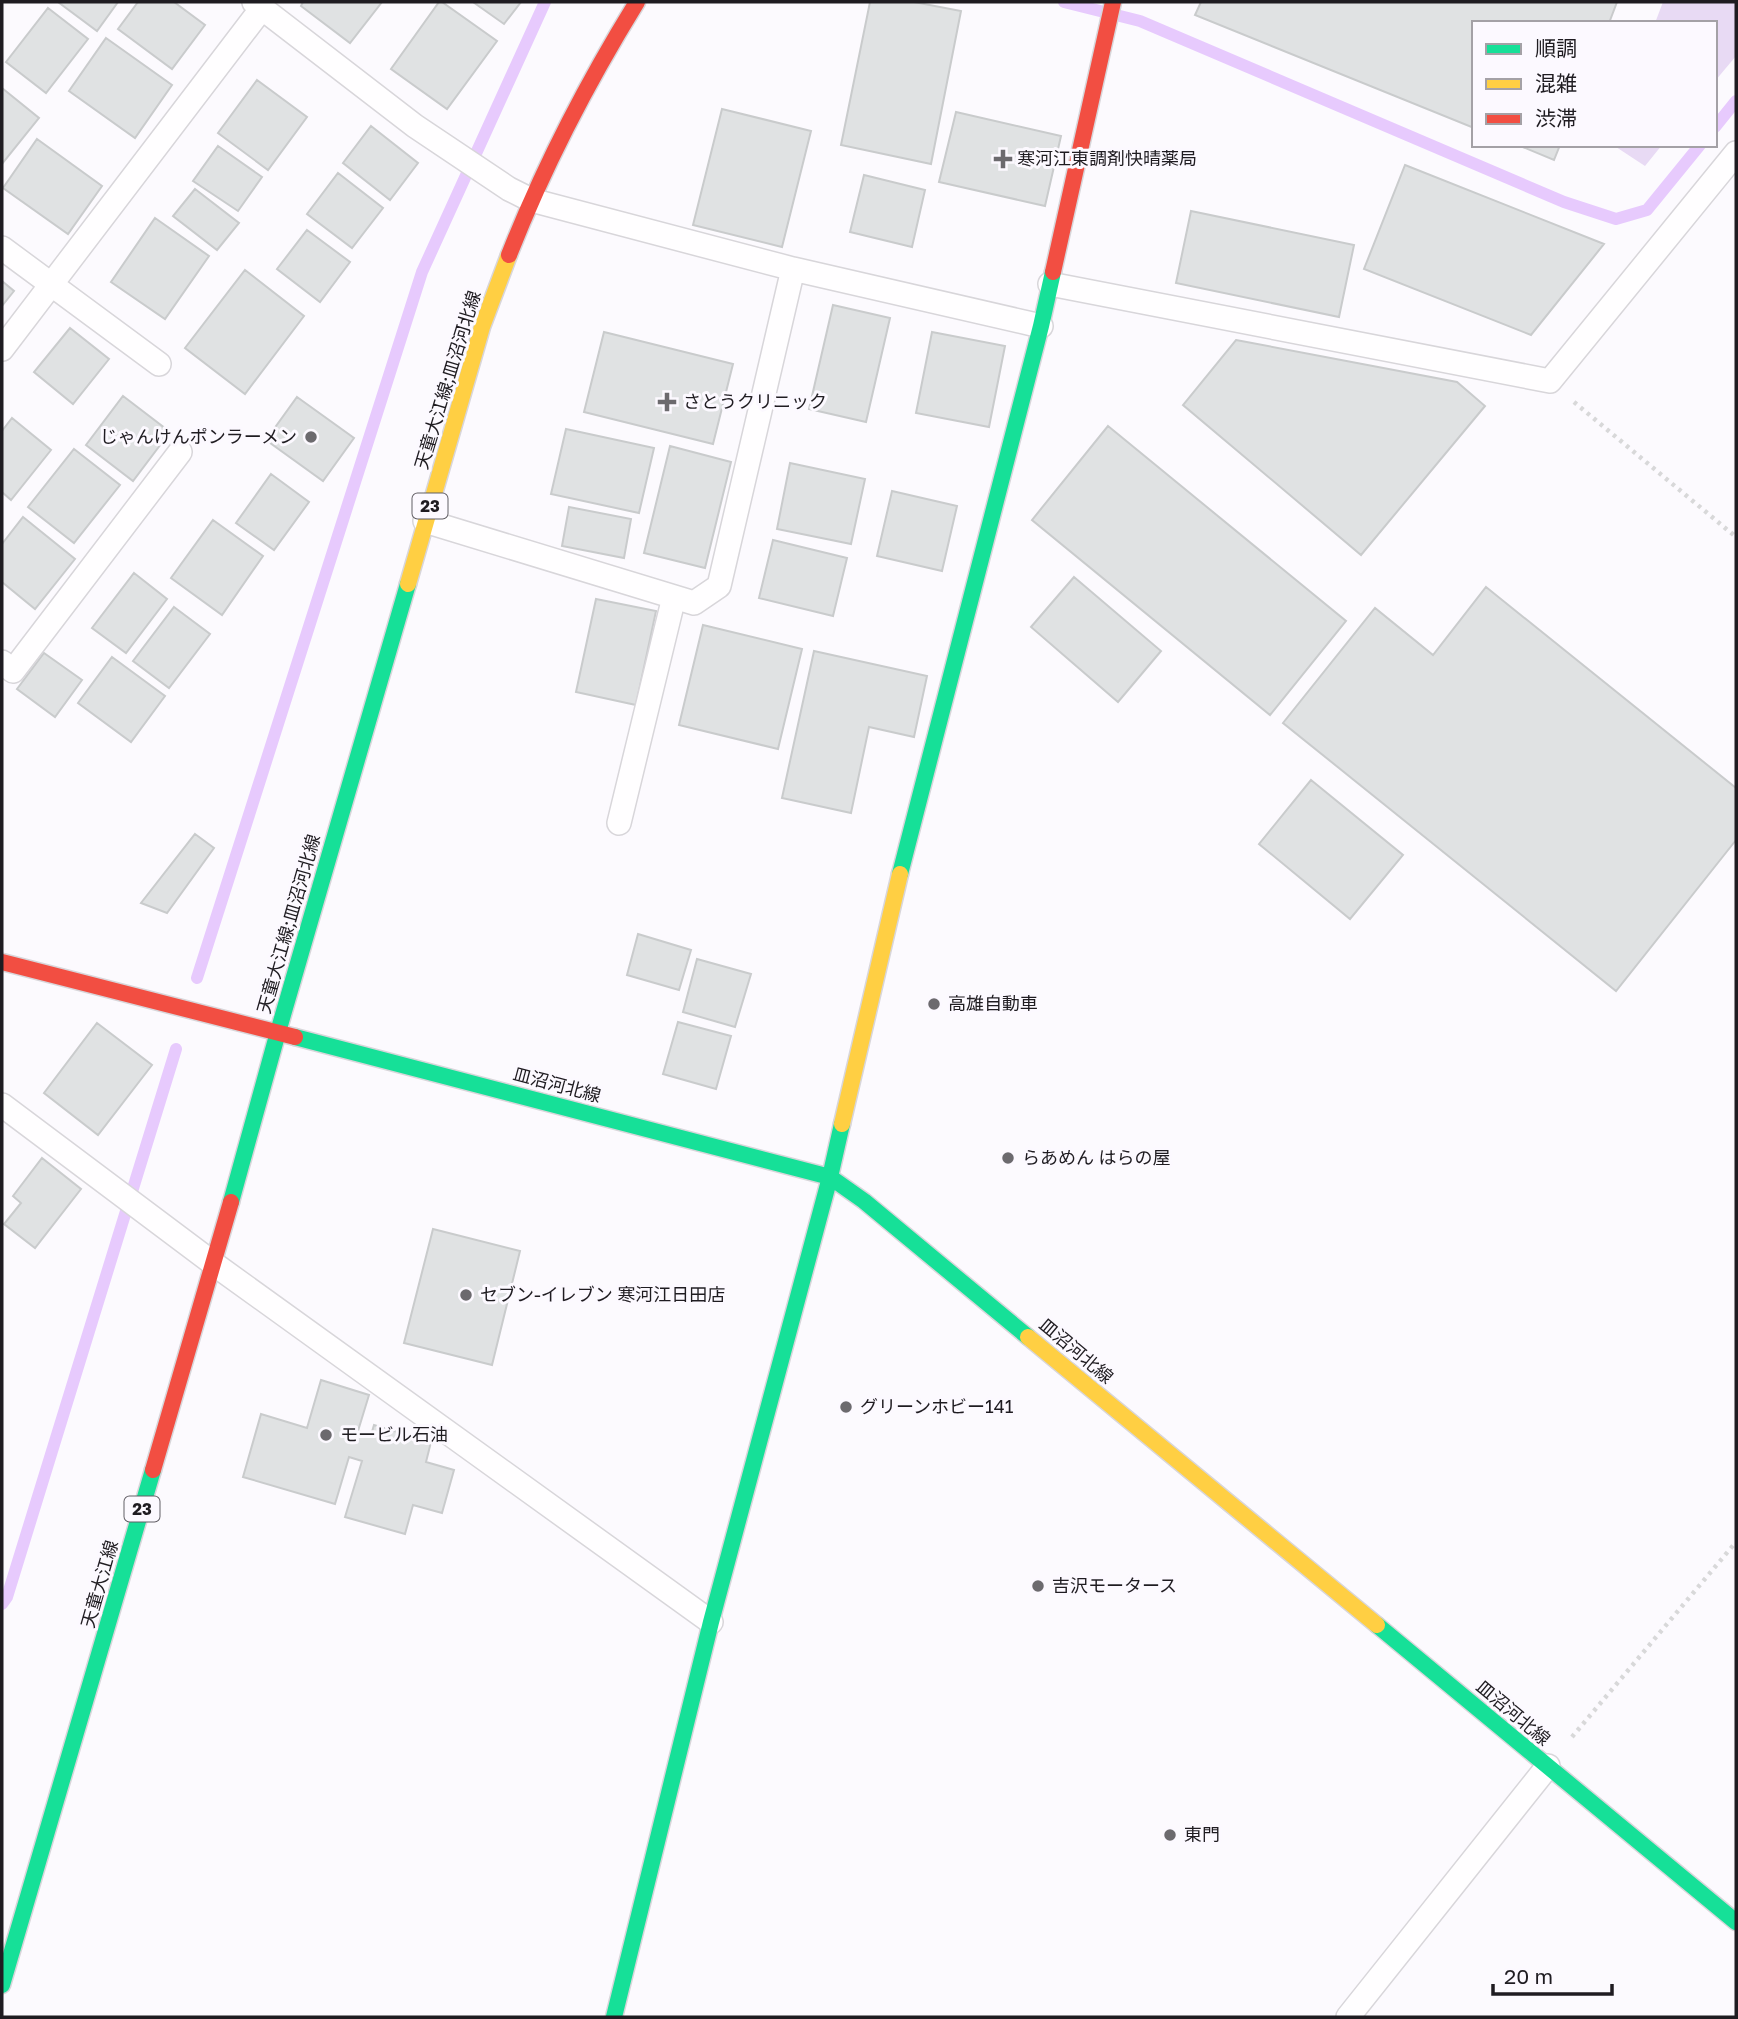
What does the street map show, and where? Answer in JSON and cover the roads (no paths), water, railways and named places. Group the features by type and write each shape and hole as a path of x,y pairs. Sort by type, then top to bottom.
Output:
{"main road":[{"name":"天童大江線;皿沼河北線","path":"278,1032 482,327 503,268 557,144 638,2"},
{"path":"614,2017 711,1622 830,1177 907,844 1041,326 1112,2"},
{"name":"皿沼河北線","path":"2,962 830,1177 874,1210 1736,1922"},
{"name":"天童大江線","path":"2,1985 214,1264 278,1032"}],"lane":[{"path":"2,349 258,5 415,126 509,189 531,200 793,269 1041,326"},
{"path":"1050,284 1550,381 1736,153"},
{"path":"2,248 159,364"},
{"path":"425,521 694,603 719,586 793,269"},
{"path":"2,662 13,671 180,452"},
{"path":"619,823 674,597"},
{"path":"2,1105 214,1264 711,1622"},
{"path":"1348,2017 1548,1766"}],"waterway":[{"path":"197,978 422,272 545,2"},
{"path":"1064,2 1140,21 1564,202 1616,219 1647,210 1698,147"},
{"path":"1717,125 1736,101"},
{"path":"2,1604 7,1597 176,1049"}],"place":[{"name":"寒河江東調剤快晴薬局","path":"1003,159"},
{"name":"さとうクリニック","path":"667,402"},
{"name":"じゃんけんポンラーメン","path":"311,437"},
{"name":"高雄自動車","path":"934,1004"},
{"name":"らあめん はらの屋","path":"1008,1158"},
{"name":"セブン-イレブン 寒河江日田店","path":"466,1295"},
{"name":"グリーンホビー141","path":"846,1407"},
{"name":"モービル石油","path":"326,1435"},
{"name":"吉沢モータース","path":"1038,1586"},
{"name":"東門","path":"1170,1835"}]}
